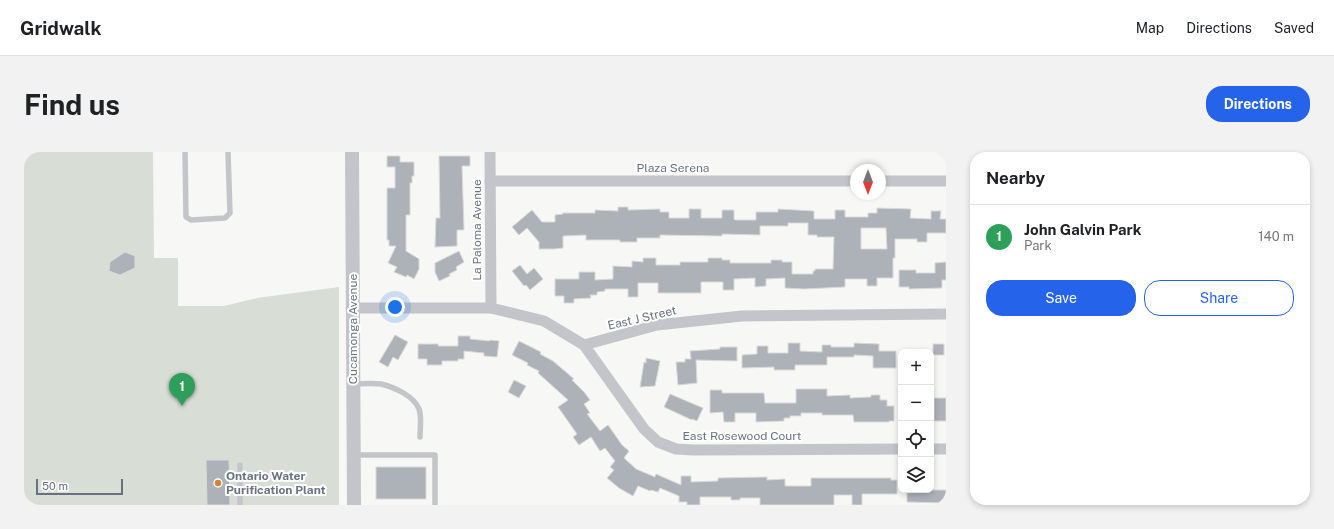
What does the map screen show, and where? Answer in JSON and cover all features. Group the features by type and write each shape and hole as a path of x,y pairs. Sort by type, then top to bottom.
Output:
{"street":[{"name":"Cucamonga Avenue","path":"352,152 354,505"},
{"name":"La Paloma Avenue","path":"490,152 491,308"},
{"name":"Plaza Serena","path":"490,181 850,181"},
{"path":"886,181 946,181"},
{"path":"352,308 491,308 544,321 584,345"},
{"name":"East J Street","path":"584,345 657,326 742,316 946,314"},
{"name":"East Rosewood Court","path":"584,345 644,429 658,442 676,449 898,449"},
{"path":"934,449 946,449"}],"lane":[{"path":"185,152 186,217 191,220 225,218 230,213 228,152"},
{"path":"353,384 381,384 398,390 407,396 415,403 419,410 420,437"},
{"path":"353,455 435,455 435,505"},
{"path":"240,465 240,505"}],"shaded area":[{"path":"24,152 153,152 154,258 178,258 178,306 224,306 257,298 339,287 339,505 24,505"}],"building":[{"path":"387,156 400,156 400,162 414,162 414,176 412,176 412,183 410,183 410,215 406,215 406,251 419,259 419,269 414,279 407,275 406,277 394,272 397,267 388,263 396,246 389,246 389,240 387,240 387,188 395,188 395,167 387,167"},
{"path":"439,156 470,156 470,166 462,166 464,230 457,230 457,246 435,247 436,218 440,218"},
{"path":"618,207 628,207 628,210 660,209 660,212 669,212 669,218 689,218 689,209 701,209 701,218 722,218 722,210 734,210 735,220 756,220 756,212 778,212 778,209 814,211 814,219 835,219 835,210 845,210 845,217 868,217 868,213 877,213 877,208 911,209 910,218 931,219 931,211 941,211 940,219 946,219 946,233 927,233 927,242 917,242 917,239 895,239 893,278 877,278 877,286 867,286 867,279 845,279 845,287 804,289 785,288 785,278 766,279 766,286 755,287 755,278 734,279 734,290 723,290 723,282 701,282 701,293 658,293 658,283 638,283 638,297 628,297 628,289 605,289 605,291 597,292 597,295 590,295 591,298 574,299 574,303 564,303 564,296 555,296 555,279 579,279 579,272 595,272 595,280 613,279 613,266 632,267 632,261 643,262 643,258 656,258 656,265 680,265 680,262 708,262 708,258 722,258 722,260 730,260 730,263 771,263 771,260 782,260 782,262 792,262 792,274 813,274 815,269 833,269 834,237 817,237 817,235 808,235 808,223 788,223 788,226 760,226 760,235 660,235 660,238 637,238 637,242 620,242 620,240 586,240 586,235 563,236 563,248 539,249 539,242 527,228 519,235 512,227 532,210 542,222 555,222 555,215 563,213 595,213 595,210 618,211","holes":["861,228 886,228 887,249 861,249"]},
{"path":"459,251 464,262 456,267 457,270 449,274 450,276 439,281 435,272 435,263"},
{"path":"125,252 135,256 135,268 120,275 109,271 110,262"},
{"path":"946,262 946,280 942,280 942,288 909,289 909,287 899,287 899,270 916,270 916,273 935,273 935,263"},
{"path":"520,265 527,274 534,268 543,279 530,290 526,285 524,286 512,271"},
{"path":"395,335 408,342 398,360 393,357 388,367 379,362"},
{"path":"458,336 470,336 470,339 499,341 497,357 484,356 484,353 464,351 464,359 458,359 458,361 442,361 442,365 427,365 427,359 418,359 418,344 458,346"},
{"path":"519,341 541,352 540,354 553,361 574,379 572,380 590,400 584,404 590,413 587,414 600,431 608,425 622,445 629,451 624,458 636,469 655,477 656,474 681,485 681,476 691,476 691,482 718,481 718,478 767,477 767,480 785,479 785,486 811,486 811,478 891,478 891,480 897,480 897,494 862,494 862,505 852,505 852,495 834,495 834,505 760,505 760,498 740,498 740,500 731,500 731,497 700,497 700,505 687,505 687,502 679,502 679,496 660,488 658,492 650,491 638,486 633,496 619,488 607,478 614,470 610,467 615,461 605,448 600,451 591,437 579,445 573,437 577,434 558,407 568,400 538,373 539,371 527,365 528,363 512,355"},
{"path":"788,343 800,343 800,351 822,352 822,345 831,345 831,347 854,347 854,343 879,344 879,351 896,351 896,368 873,368 873,356 854,355 854,357 827,357 827,365 795,365 795,370 774,370 774,367 742,368 742,355 757,354 757,346 768,346 768,353 788,353"},
{"path":"933,344 944,344 944,355 934,355"},
{"path":"720,347 737,347 737,361 696,360 697,383 678,385 676,362 685,362 685,359 691,359 690,351 720,349"},
{"path":"646,358 660,361 655,386 640,387 644,362 646,363"},
{"path":"514,380 526,386 519,398 508,392"},
{"path":"796,389 827,389 827,396 850,395 850,398 880,395 880,400 887,400 887,406 894,406 894,421 854,422 853,415 801,413 801,416 790,416 790,418 784,418 784,421 756,422 756,413 735,413 735,422 724,422 723,412 710,413 710,390 722,390 722,393 764,393 765,403 796,403"},
{"path":"670,394 703,408 697,421 664,407"},
{"path":"934,398 946,398 946,421 934,421"},
{"name":"Ontario Water Purification Plant","path":"206,460 229,460 230,505 207,505"},
{"path":"376,467 426,467 426,499 376,499"},
{"path":"934,490 946,490 946,503 907,502 907,493 934,493"}],"place":[{"name":"John Galvin Park","path":"182,406"},
{"name":"Ontario Water Purification Plant","path":"218,483"}]}
